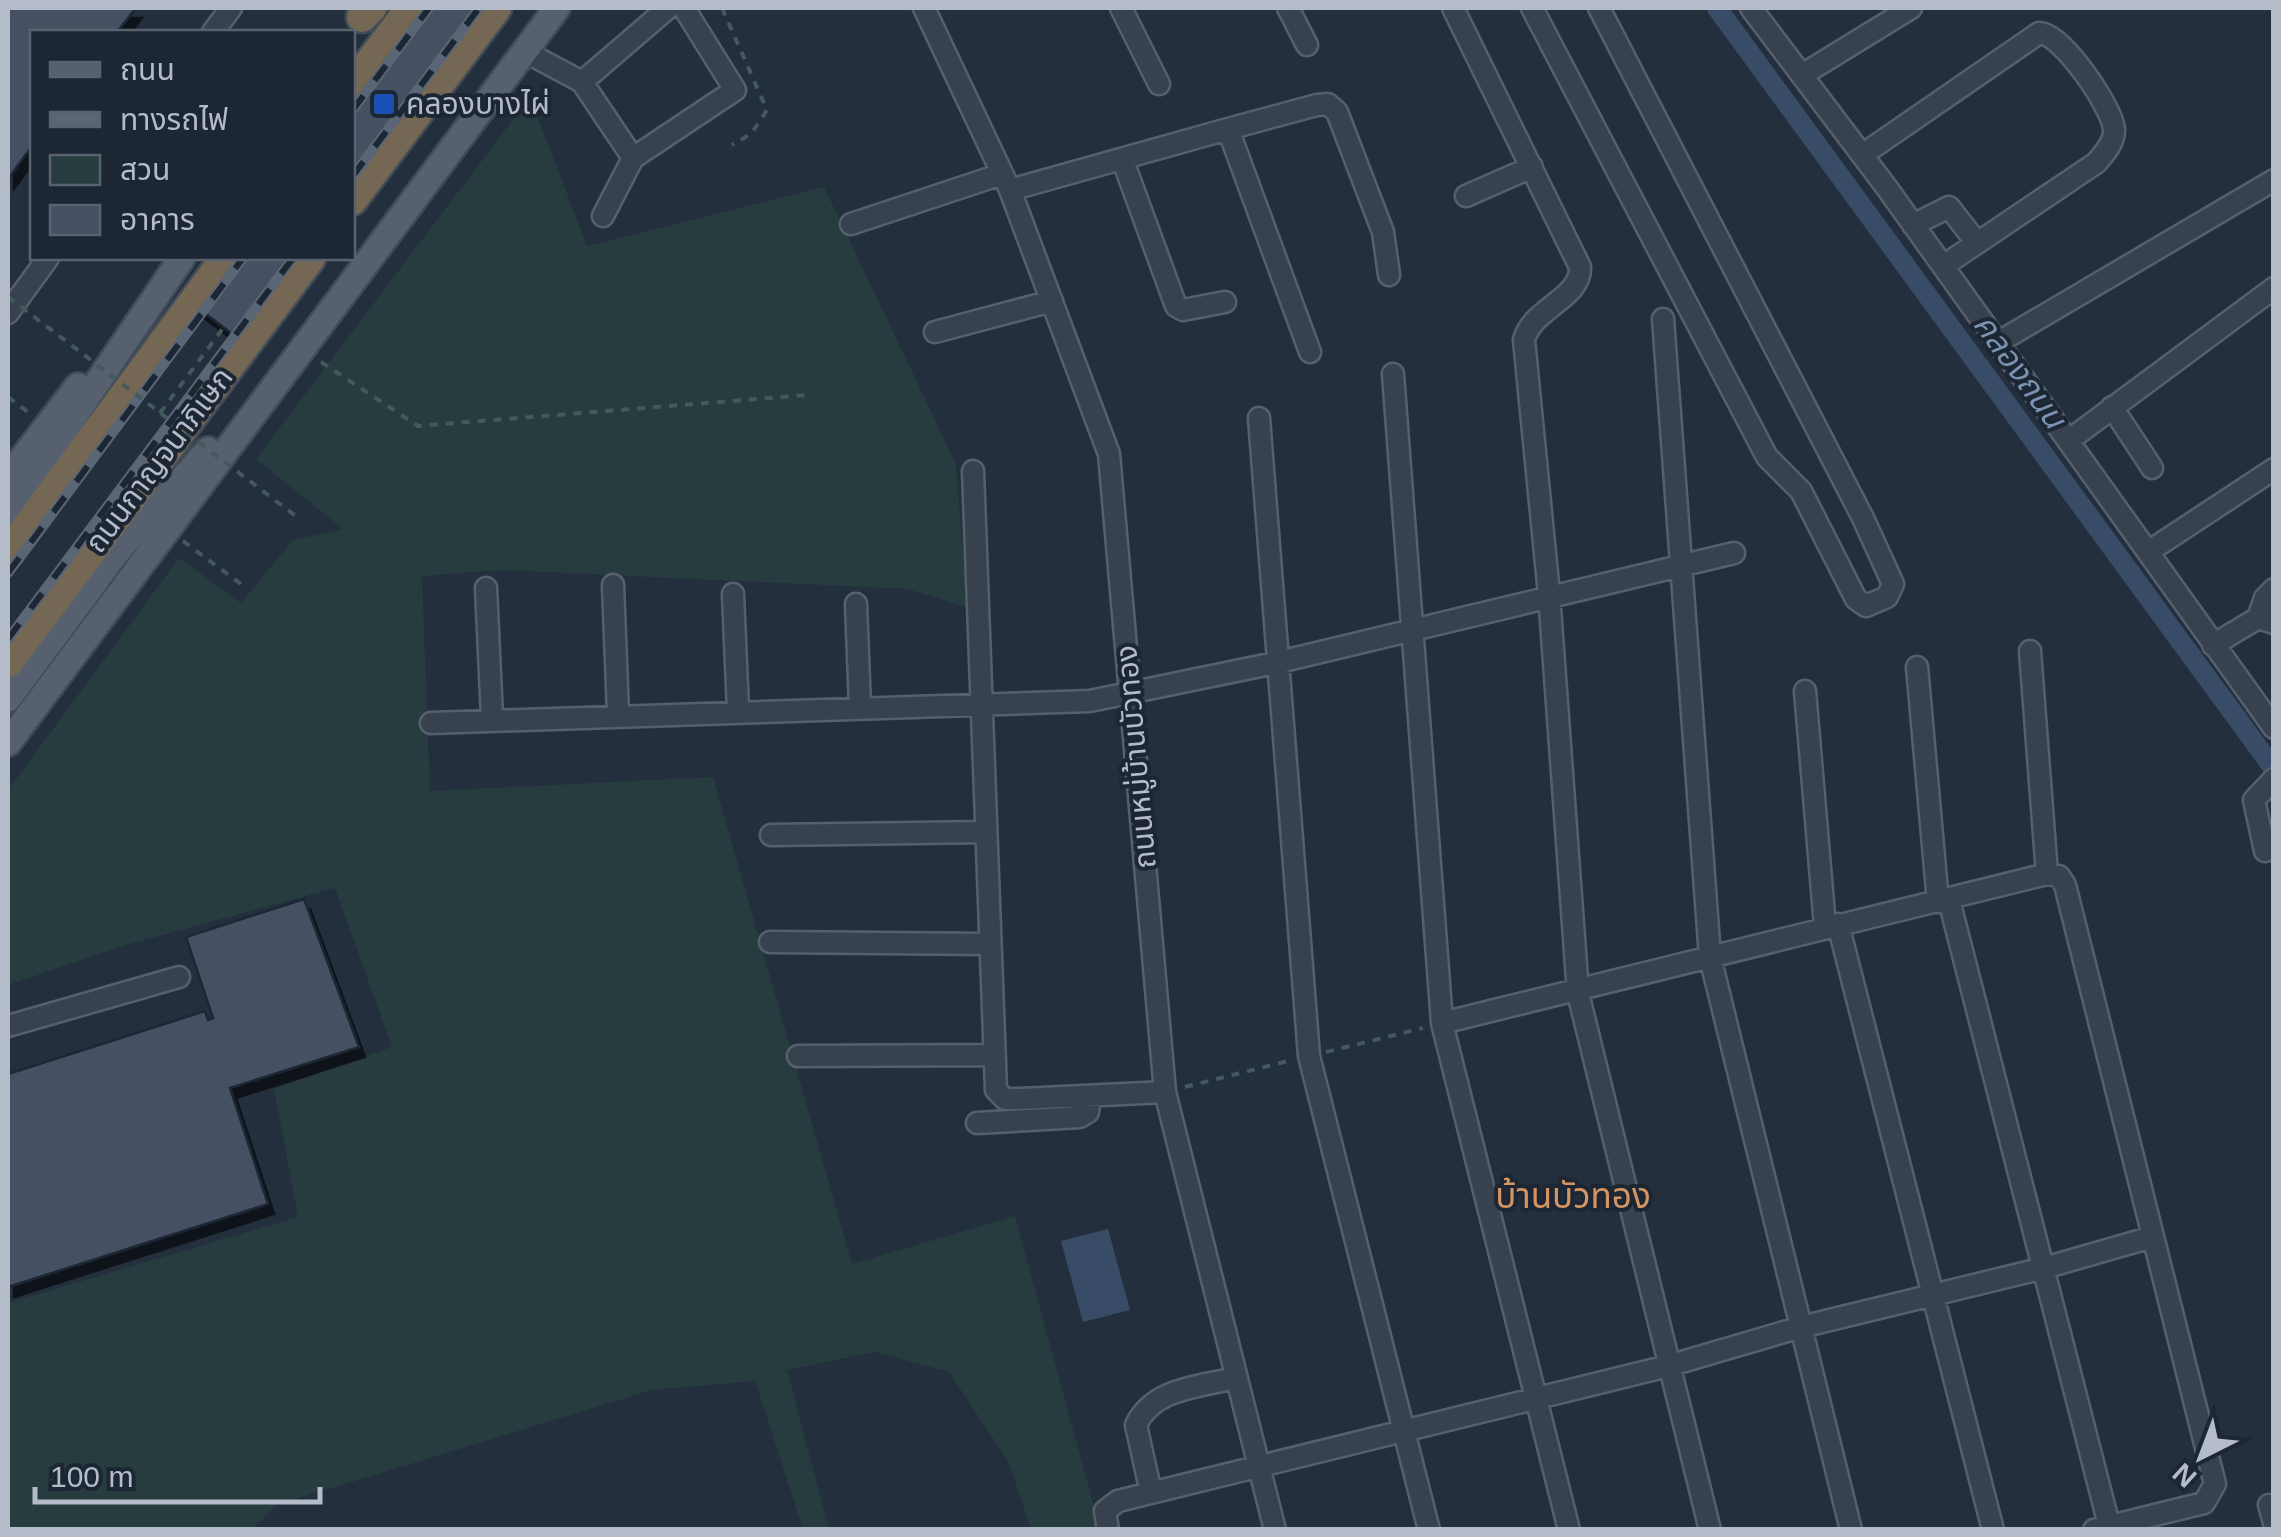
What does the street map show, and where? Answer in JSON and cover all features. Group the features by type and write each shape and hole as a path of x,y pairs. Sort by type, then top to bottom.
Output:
{"highway":[{"path":"355,82 411,8"},
{"path":"355,196 496,8"},
{"path":"8,553 225,260"},
{"name":"ถนนกาญจนาภิเษก","path":"8,662 309,260"}],"main road":[{"path":"8,743 557,8"},
{"path":"8,476 178,260"},
{"path":"8,514 179,260"},
{"path":"8,699 116,552 318,328"}],"street":[{"path":"214,30 231,8"},
{"path":"582,82 668,8"},
{"path":"603,216 633,158 736,90 684,8"},
{"name":"ถนนหมู่บ้านบัวทอง","path":"924,8 1006,182 1109,454 1165,1092 1275,1530"},
{"path":"1122,8 1159,84"},
{"path":"1288,8 1306,45"},
{"path":"1453,8 1581,274 1573,288 1532,322 1524,340 1549,594 1578,993 1710,1530"},
{"path":"1532,8 1767,457 1808,502 1856,598 1866,606 1887,597 1893,584 1863,518 1600,8"},
{"path":"1751,8 1913,225 2274,728"},
{"path":"1802,75 1912,8"},
{"path":"1862,155 2031,36 2044,32 2055,36 2110,113 2115,132 2096,164 1942,266"},
{"path":"524,51 582,82 633,158"},
{"path":"851,224 1006,182 1124,161 1228,128 1328,104 1337,112 1384,232 1390,275"},
{"path":"1228,128 1310,352"},
{"path":"1124,161 1176,306 1183,310 1226,302"},
{"path":"1466,196 1532,167"},
{"path":"1998,343 2274,180"},
{"path":"1913,225 1950,208 1978,243"},
{"path":"8,313 47,260"},
{"path":"2068,441 2274,288"},
{"path":"935,332 1052,302"},
{"path":"1663,320 1710,957 1851,1530"},
{"path":"1392,374 1442,1024 1569,1530"},
{"path":"2112,407 2152,468"},
{"path":"1259,418 1309,1056 1428,1530"},
{"path":"8,456 41,433"},
{"path":"2148,552 2274,470"},
{"path":"973,471 996,1090 1005,1099 1165,1092"},
{"path":"431,723 1090,701 1412,631 1549,594 1734,553"},
{"path":"613,585 618,714"},
{"path":"486,588 492,718"},
{"path":"2214,644 2266,620 2265,598 2274,589"},
{"path":"733,594 738,711"},
{"path":"856,604 860,708"},
{"path":"2030,651 2048,874"},
{"path":"1442,1024 1578,993 1832,925 1944,901 2048,874 2059,876 2065,886 2215,1484 2204,1502 2132,1525 2102,1527 2044,1268 1944,901 1917,667"},
{"path":"1805,691 1832,925 1993,1530"},
{"path":"2265,851 2255,811 2266,785"},
{"path":"772,835 986,832"},
{"path":"770,942 989,944"},
{"path":"8,1026 179,977"},
{"path":"798,1056 993,1065"},
{"path":"977,1123 1084,1116 1090,1097"},
{"path":"1108,1530 1105,1511 1110,1505 1668,1366 1801,1327 2044,1268 2152,1237"},
{"path":"1151,1494 1136,1425 1146,1407 1165,1395 1235,1378"}],"path":[{"path":"8,297 296,517"},
{"path":"160,413 224,327"},
{"path":"301,349 418,426 806,395"},
{"path":"8,397 41,433"},
{"path":"167,529 246,587"}],"green space":[{"path":"530,97 587,246 824,187 956,464 967,607 908,589 505,570 422,576 430,791 713,777 852,1264 1015,1216 1100,1529 1031,1529 1008,1461 949,1372 875,1352 787,1370 829,1529 803,1529 755,1381 652,1390 276,1505 253,1529 8,1530 8,1303 298,1217 274,1089 392,1047 335,888 126,945 8,985 8,790 179,558 241,603 293,540 343,529 256,459"}],"water":[{"path":"1108,1229 1130,1310 1083,1322 1061,1241"}],"building":[{"path":"8,8 136,8 119,30 30,30 30,149 8,179"},
{"name":"คลองบางไผ่","path":"420,8 488,8 355,185 355,94"},
{"path":"232,260 300,260 240,340 197,307"},
{"path":"304,899 359,1047 230,1088 268,1204 8,1287 8,1074 205,1011 208,1020 213,1018 186,937"}],"waterway":[{"name":"คลองถนน","path":"1717,8 2274,769"}],"railway":[{"path":"355,107 429,8"},
{"path":"355,173 479,8"},
{"path":"8,573 242,260"},
{"path":"8,639 292,260"}],"place":[{"name":"คลองบางไผ่","path":"384,104"}],"district":[{"name":"บ้านบัวทอง","path":"1573,1196"}]}
